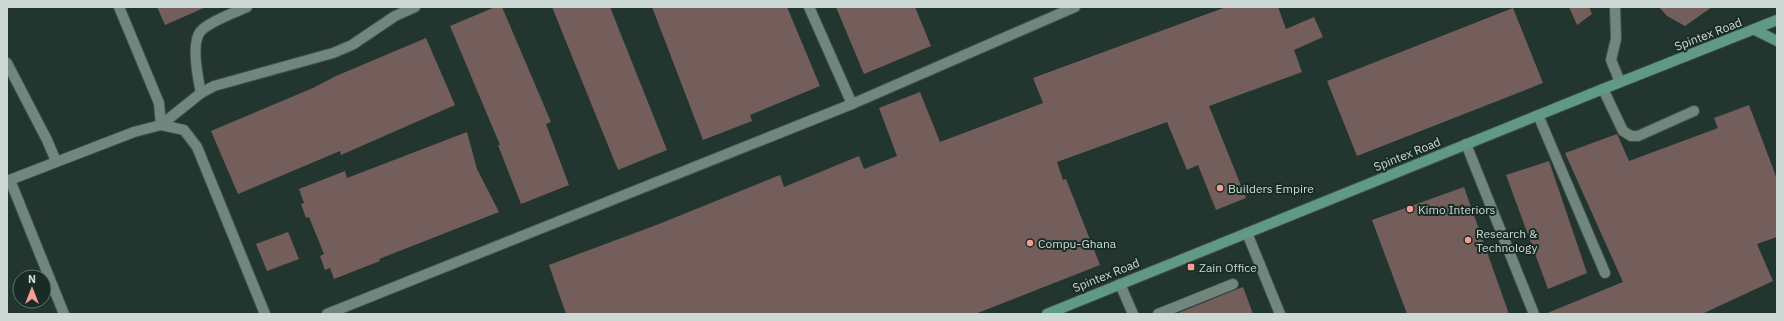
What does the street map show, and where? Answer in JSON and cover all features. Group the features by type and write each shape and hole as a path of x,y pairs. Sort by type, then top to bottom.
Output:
{"main road":[{"name":"Spintex Road","path":"1047,314 1603,88 1755,30 1777,20"},
{"path":"1755,30 1777,41"}],"lane":[{"path":"119,7 159,103 161,124"},
{"path":"201,93 197,61 199,33 206,26 247,7"},
{"path":"64,314 9,180 134,132 161,124 201,93 214,86 332,53 352,45 395,16 415,7"},
{"path":"809,7 852,104"},
{"path":"327,314 852,104 1075,7"},
{"path":"1615,7 1616,39 1611,60 1620,82"},
{"path":"7,63 47,140 56,161"},
{"path":"1603,88 1623,131 1630,136 1638,136 1694,111"},
{"path":"1538,115 1605,272"},
{"path":"161,124 184,130 197,147 265,314"},
{"path":"1466,144 1534,314"},
{"path":"1246,233 1280,314"},
{"path":"1120,284 1133,314"},
{"path":"1160,314 1233,284"}],"building":[{"path":"157,7 206,7 165,25"},
{"path":"495,7 502,7 551,122 546,124 569,185 521,204 498,145 500,145 450,26"},
{"path":"552,7 610,7 667,150 618,170"},
{"path":"652,7 787,7 820,86 750,115 752,121 703,140"},
{"path":"836,7 915,7 931,46 864,74"},
{"path":"1226,7 1278,7 1286,29 1314,17 1323,37 1294,50 1302,72 1209,106 1246,198 1216,210 1198,165 1187,170 1167,122 1057,162 1063,180 1066,179 1100,265 975,314 566,314 549,265 659,224 780,175 784,187 859,156 864,169 897,156 879,108 920,92 940,142 1043,103 1033,78"},
{"path":"1569,7 1589,7 1592,14 1577,25"},
{"path":"1659,7 1712,7 1685,26 1667,16"},
{"path":"1513,8 1543,83 1357,156 1327,81"},
{"path":"426,38 455,105 341,155 340,151 238,194 211,131"},
{"path":"1749,105 1777,179 1777,237 1757,244 1773,281 1702,314 1545,314 1623,282 1565,153 1617,134 1629,161 1718,128 1714,118"},
{"path":"467,132 477,169 499,212 379,259 380,261 334,279 330,268 325,270 320,256 324,254 309,217 306,218 301,204 304,203 299,189 345,171 347,178"},
{"path":"1549,161 1587,273 1548,289 1506,175"},
{"path":"1464,187 1509,314 1407,314 1372,220"},
{"path":"288,232 299,259 267,271 256,244"},
{"path":"1243,287 1253,314 1176,314 1235,290"}],"place":[{"name":"Builders Empire","path":"1220,188"},
{"name":"Kimo Interiors","path":"1410,209"},
{"name":"Research & Technology","path":"1468,240"},
{"name":"Compu-Ghana","path":"1030,243"},
{"name":"Zain Office","path":"1191,267"}]}
